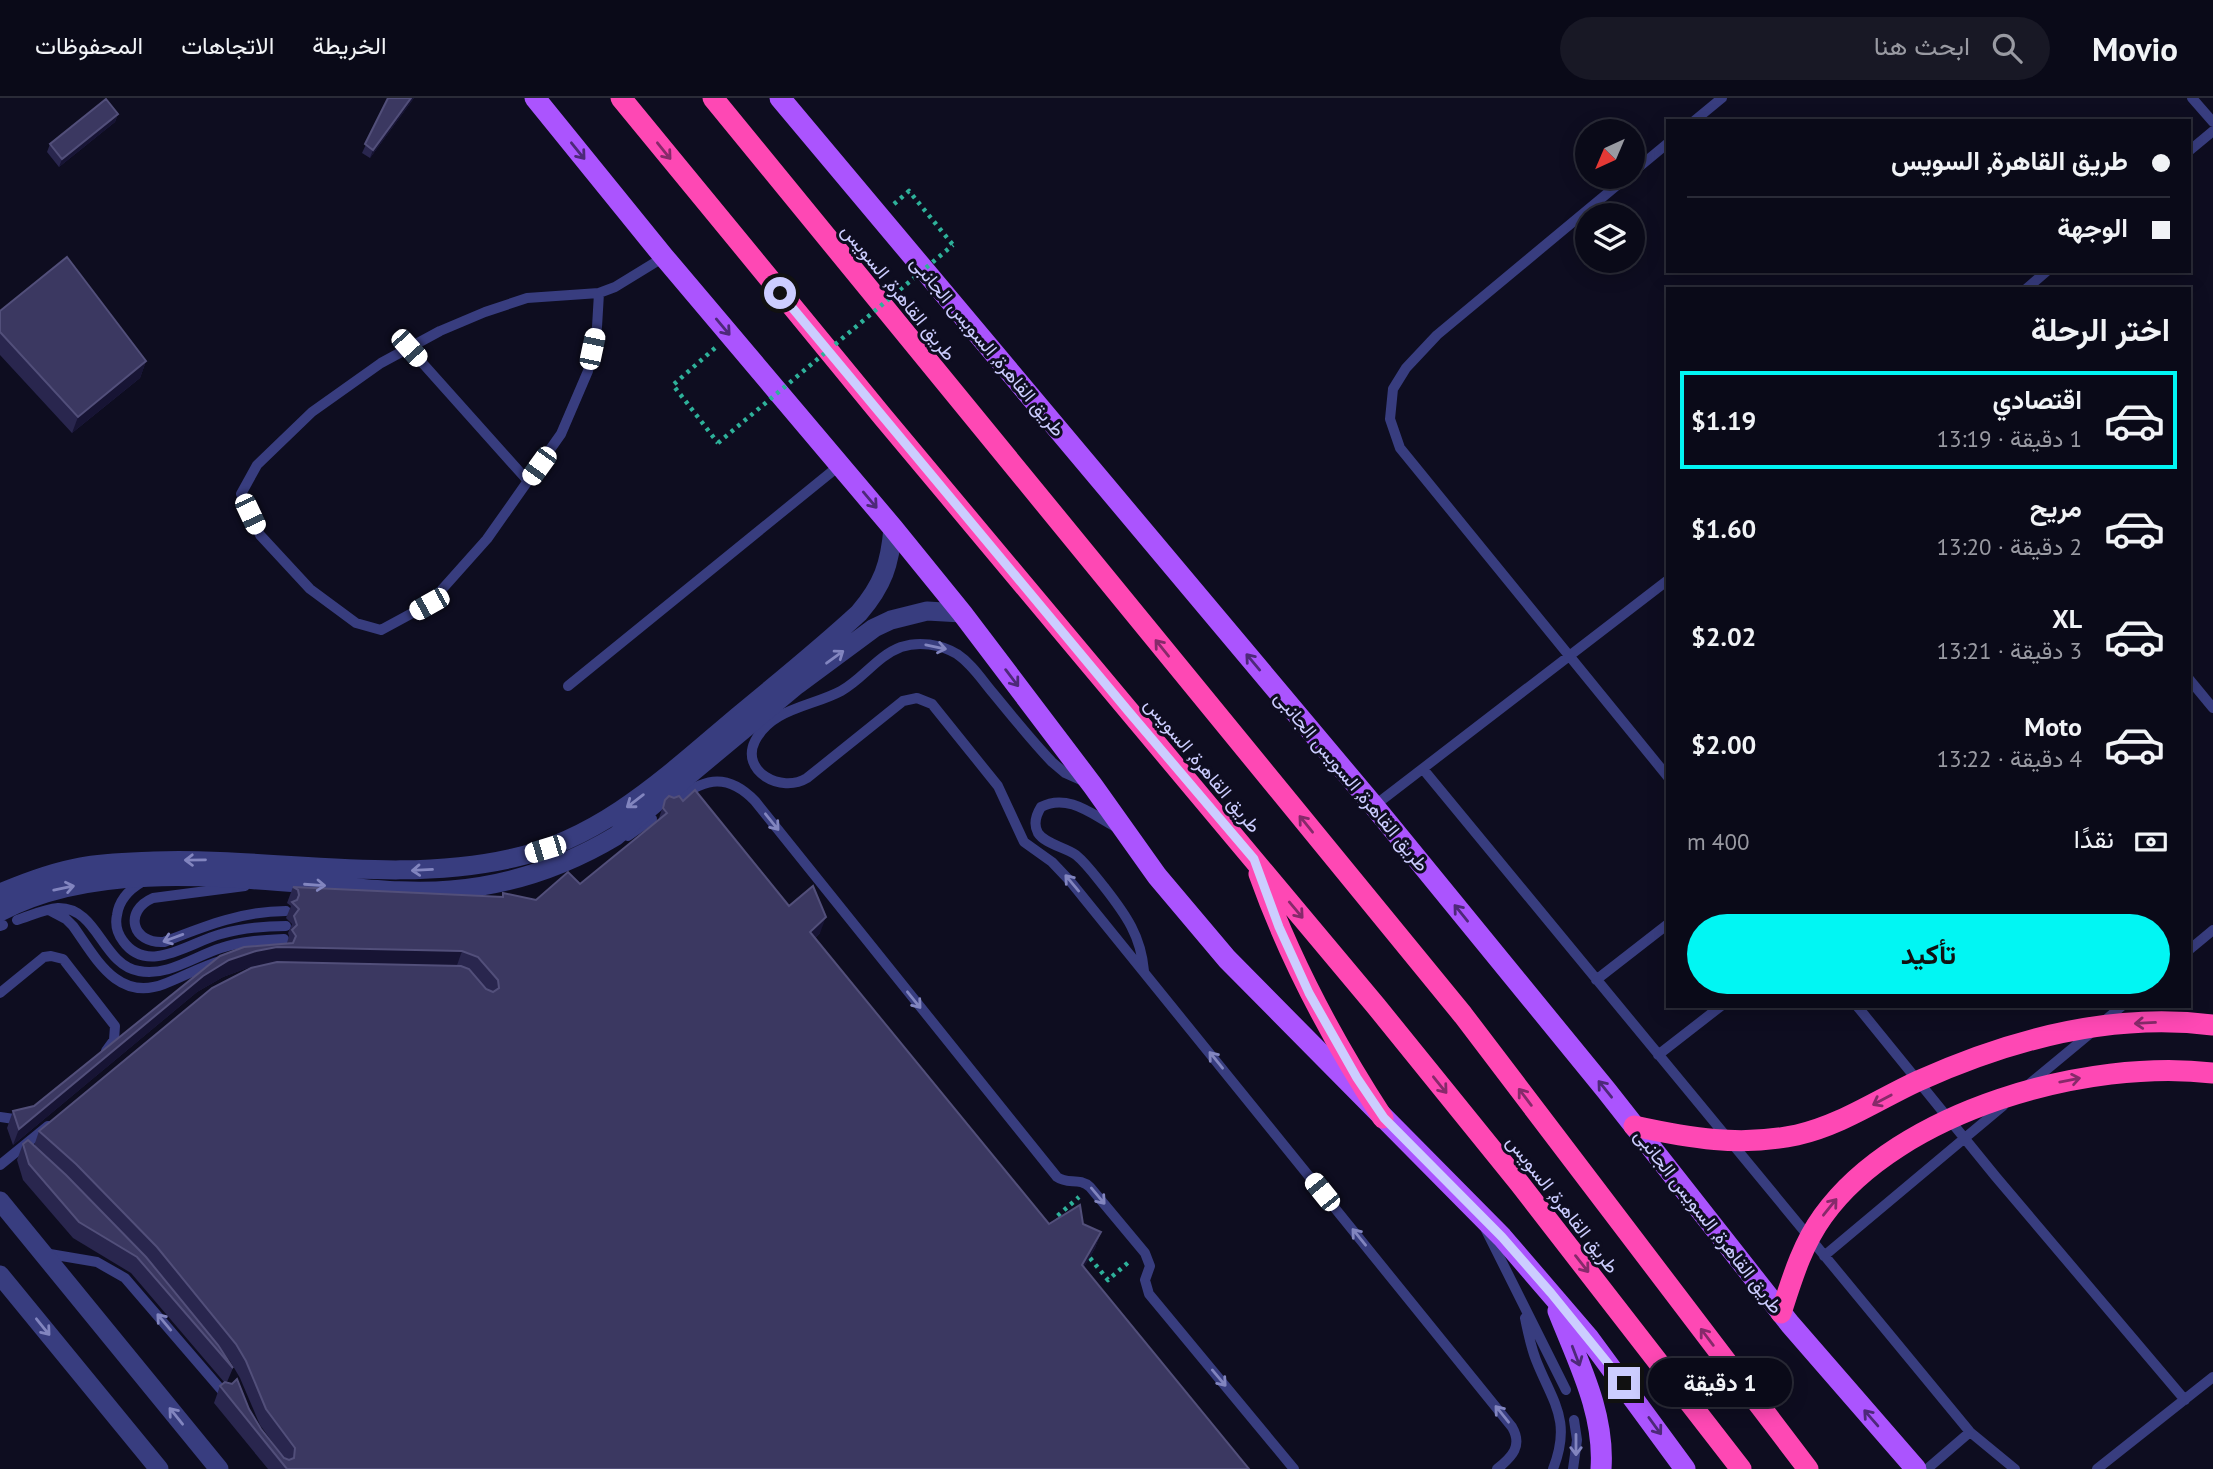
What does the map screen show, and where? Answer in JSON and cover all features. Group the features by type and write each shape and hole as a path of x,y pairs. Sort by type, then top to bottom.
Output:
{"highway":[{"name":"طريق القاهرة, السويس","path":"621,98 901,438 1254,859 1520,1184 1741,1469"},
{"name":"طريق القاهرة, السويس","path":"713,98 1463,1015 1808,1469"},
{"path":"1254,859 1279,927 1309,993 1357,1078 1384,1118"},
{"path":"1634,1126 1715,1141 1769,1140 1824,1127 1955,1065 2039,1038 2127,1024 2162,1022 2213,1025"},
{"path":"1781,1313 1798,1261 1824,1215 1858,1177 1921,1135 1977,1108 2049,1085 2127,1072 2167,1070 2213,1073"}],"main road":[{"path":"535,98 663,257 962,613 1093,786 1157,876 1227,959 1476,1210 1551,1293 1624,1383 1685,1469"},
{"name":"طريق القاهرة, السويس الجانبى","path":"780,98 1374,806 1634,1126 1781,1313 1916,1469"},
{"path":"1551,1293 1593,1400 1600,1434 1601,1469"}],"street":[{"path":"0,893 28,881 103,864 206,860 423,870 515,858 575,837 612,817 656,786 859,613 878,588 885,573 890,558 893,528"},
{"path":"5,921 37,895 62,888 152,877 263,881 398,891 453,890 510,881 538,873 592,851 616,836 797,685 874,628 891,620 927,611 962,613"},
{"path":"0,1201 219,1469"},
{"path":"0,1275 159,1469"}],"lane":[{"path":"1697,119 1722,98"},
{"path":"2192,98 2213,122"},
{"path":"2191,149 2213,131"},
{"path":"1645,162 1666,145"},
{"path":"1613,189 1437,335 1406,368 1393,389 1390,419 1400,448 1666,775"},
{"path":"599,293 597,327 588,371 561,435 487,539 429,604 381,630 356,623 310,589 260,535 241,494 257,465 312,412 382,363 451,327 527,298 599,293 615,287 663,257"},
{"path":"2028,287 2044,273"},
{"path":"409,348 528,481"},
{"path":"569,686 840,465"},
{"path":"1374,806 1666,582"},
{"path":"1093,786 1065,773 1052,762 971,666 946,649 932,645 917,644 889,653 842,690 784,713 759,734 752,751 755,764 765,777 779,785 794,784 807,778 903,701 917,698 932,704 998,786 1024,842 1061,871 1513,1427 1516,1450 1512,1457 1497,1469"},
{"path":"2191,682 2213,708"},
{"path":"1423,769 1970,1432 2015,1469"},
{"path":"668,807 694,787 711,782 736,785 749,795 1056,1177 1067,1182 1080,1180 1090,1187 1143,1251 1150,1266 1145,1280 1149,1294 1294,1469"},
{"path":"1125,831 1074,805 1061,802 1041,807 1035,820 1036,828 1043,838 1069,851 1085,864 1123,911 1139,939 1144,971"},
{"path":"592,851 617,842 652,819"},
{"path":"152,877 129,891 121,902 116,925 126,946 146,957 168,955 199,941 242,929 286,926"},
{"path":"263,881 224,890 153,898 143,902 137,910 134,920 137,930 144,939 153,943 164,942 230,917 286,911"},
{"path":"5,921 59,908 79,914 120,964 141,972 166,969 237,943 285,939"},
{"path":"48,910 73,926 111,976 122,984 135,988 149,989 162,985 230,958"},
{"path":"1596,980 1666,926"},
{"path":"2191,948 2213,930"},
{"path":"0,993 44,957 64,959 114,1026 111,1046 95,1060"},
{"path":"1658,1055 1718,1008"},
{"path":"1859,1008 2185,1400"},
{"path":"1824,1256 2120,1008"},
{"path":"0,1117 14,1119 30,1112"},
{"path":"0,1165 54,1121"},
{"path":"22,1147 31,1155"},
{"path":"1476,1210 1566,1390"},
{"path":"42,1252 97,1262 124,1278 224,1393"},
{"path":"1523,1307 1531,1345 1558,1409 1561,1439 1553,1469"},
{"path":"2097,1469 2213,1377"},
{"path":"1573,1469 1577,1440 1574,1420"},
{"path":"1927,1469 1970,1432"}],"path":[{"path":"730,335 673,385 718,443 953,245 909,191"},
{"path":"1063,1228 1055,1218 1090,1187"},
{"path":"1090,1258 1108,1280 1143,1251"}],"building":[{"path":"388,98 411,98 373,150 365,144"},
{"path":"106,99 118,114 62,159 50,144"},
{"path":"67,257 146,361 78,417 0,332 0,311"},
{"path":"695,790 789,906 813,886 826,917 810,932 1049,1224 1080,1205 1083,1224 1101,1232 1082,1265 1249,1469 287,1469 220,1386 225,1382 232,1384 237,1379 249,1409 261,1429 284,1458 294,1458 295,1448 266,1409 236,1344 157,1247 76,1164 39,1131 212,988 251,968 277,962 461,966 469,969 486,989 493,992 499,988 498,980 478,957 462,951 277,947 229,960 203,976 19,1129 13,1111 34,1106 220,956 244,947 293,943 296,936 292,930 297,925 294,916 299,909 292,902 297,900 299,895 298,890 293,887 503,897 503,893 536,900 568,872 580,884 667,813 663,808 669,796 679,796 683,801"},
{"path":"28,1140 146,1257 218,1345 233,1368 137,1257 79,1222 29,1164 23,1144"}],"route":[{"path":"780,293 1254,859 1279,927 1309,993 1357,1078 1384,1118 1502,1237 1624,1383"}]}
